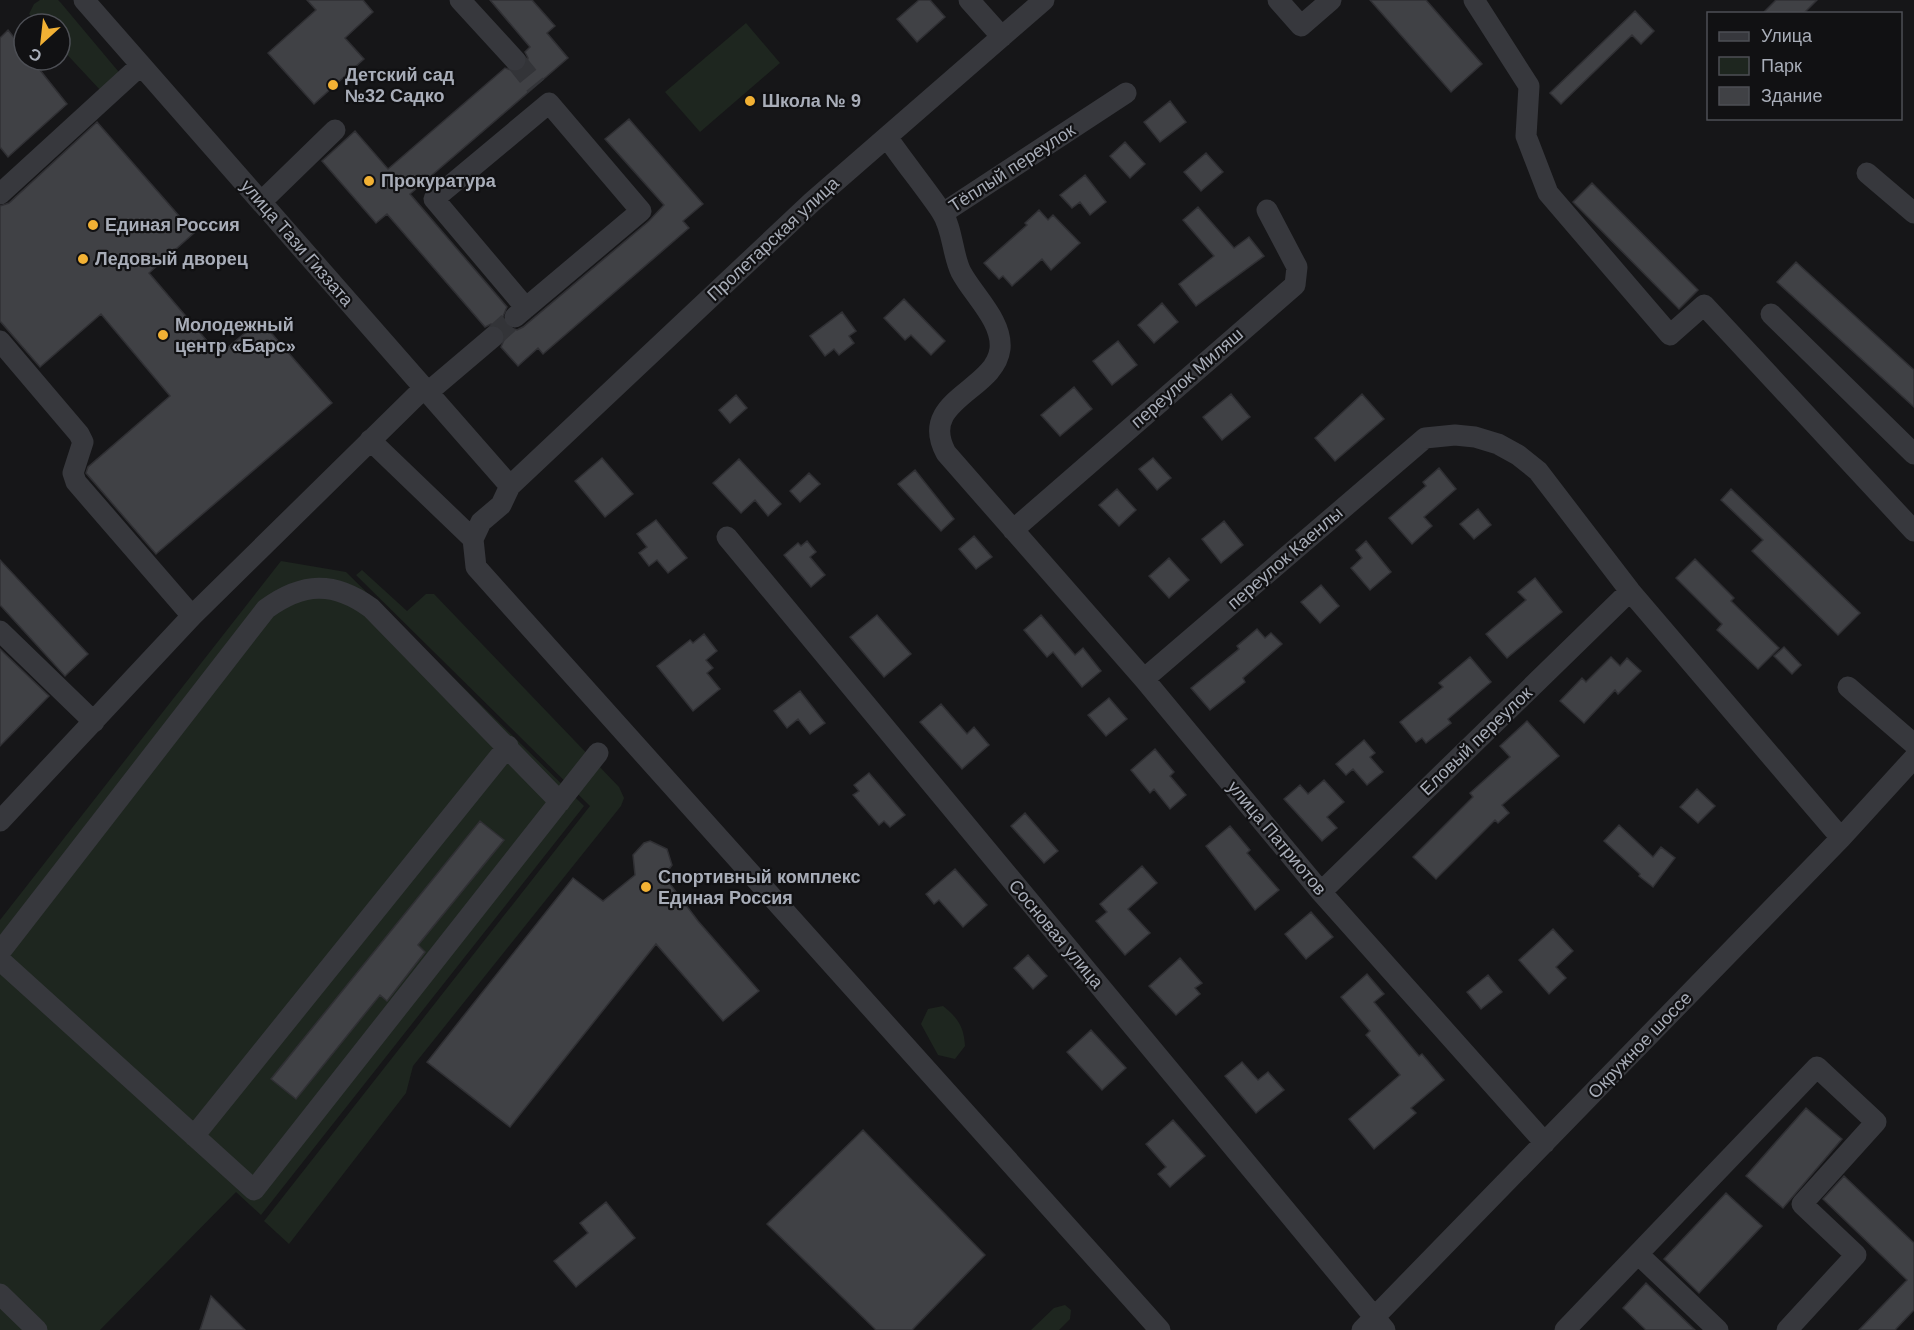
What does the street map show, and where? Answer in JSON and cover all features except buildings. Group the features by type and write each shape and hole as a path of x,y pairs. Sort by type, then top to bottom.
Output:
{"street":[{"name":"улица Тази Гиззата","path":"84,0 510,486"},
{"path":"460,0 515,60"},
{"path":"969,0 1002,37"},
{"name":"Пролетарская улица","path":"473,539 481,522 501,504 510,486 804,210 1044,0"},
{"path":"1278,0 1301,26 1332,0"},
{"path":"1474,0 1529,86 1526,136 1548,193 1670,335 1704,305 1914,531"},
{"path":"0,194 141,64"},
{"name":"Тёплый переулок","path":"1014,527 941,443 940,424 943,416 994,365 1000,348 996,327 960,271 943,213 1126,93"},
{"path":"549,103 641,211 521,313 434,199 549,103"},
{"path":"261,202 335,130"},
{"path":"887,137 943,213"},
{"path":"1867,173 1914,213"},
{"name":"переулок Миляш","path":"1014,527 1295,285 1297,267 1267,210"},
{"path":"1772,314 1914,454"},
{"path":"0,821 192,616 370,440 425,391 493,337"},
{"path":"0,342 79,434 83,442 73,473 76,482 192,616"},
{"name":"переулок Каенлы","path":"1144,679 1425,438 1455,435 1475,437 1498,444 1518,455 1538,471 1630,591"},
{"path":"370,440 473,539 476,567 1160,1330"},
{"name":"улица Патриотов","path":"1014,527 1322,892 1545,1143"},
{"name":"Сосновая улица","path":"727,537 1374,1326"},
{"path":"0,952 266,609 283,597 300,590 318,588 339,590 357,598 371,608 508,746 560,802"},
{"path":"1630,591 1841,838"},
{"name":"Еловый переулок","path":"1322,892 1630,591"},
{"path":"0,631 94,722"},
{"path":"1848,687 1914,744"},
{"path":"194,1136 508,746"},
{"path":"0,960 254,1190 598,753"},
{"name":"Окружное шоссе","path":"1374,1326 1545,1143 1841,838 1914,758"},
{"path":"1565,1330 1818,1067 1876,1122 1802,1204 1856,1255 1787,1330"},
{"path":"1638,1254 1718,1330"},
{"path":"0,1294 37,1330"}],"green space":[{"path":"40,0 58,0 69,12 30,12 34,4"},
{"path":"72,16 118,71 117,82 102,92 72,60"},
{"path":"746,23 780,63 700,132 665,92"},
{"path":"281,561 346,572 584,806 261,1215 236,1192 100,1330 0,1330 0,920"},
{"path":"362,570 407,611 426,594 434,594 619,787 624,798 621,806 413,1066 406,1093 289,1244 264,1221 590,806 356,575"},
{"path":"943,1006 962,1028 965,1046 955,1059 938,1055 921,1024 928,1009"},
{"path":"1065,1305 1071,1310 1070,1319 1059,1330 1031,1330 1054,1308"}],"tunnel":[{"path":"515,60 536,86"},
{"path":"493,337 515,317"}],"place":[{"name":"Детский сад №32 Садко","path":"333,85"},
{"name":"Школа № 9","path":"750,101"},
{"name":"Прокуратура","path":"369,181"},
{"name":"Единая Россия","path":"93,225"},
{"name":"Ледовый дворец","path":"83,259"},
{"name":"Молодежный центр «Барс»","path":"163,335"},
{"name":"Спортивный комплекс Единая Россия","path":"646,887"}]}
